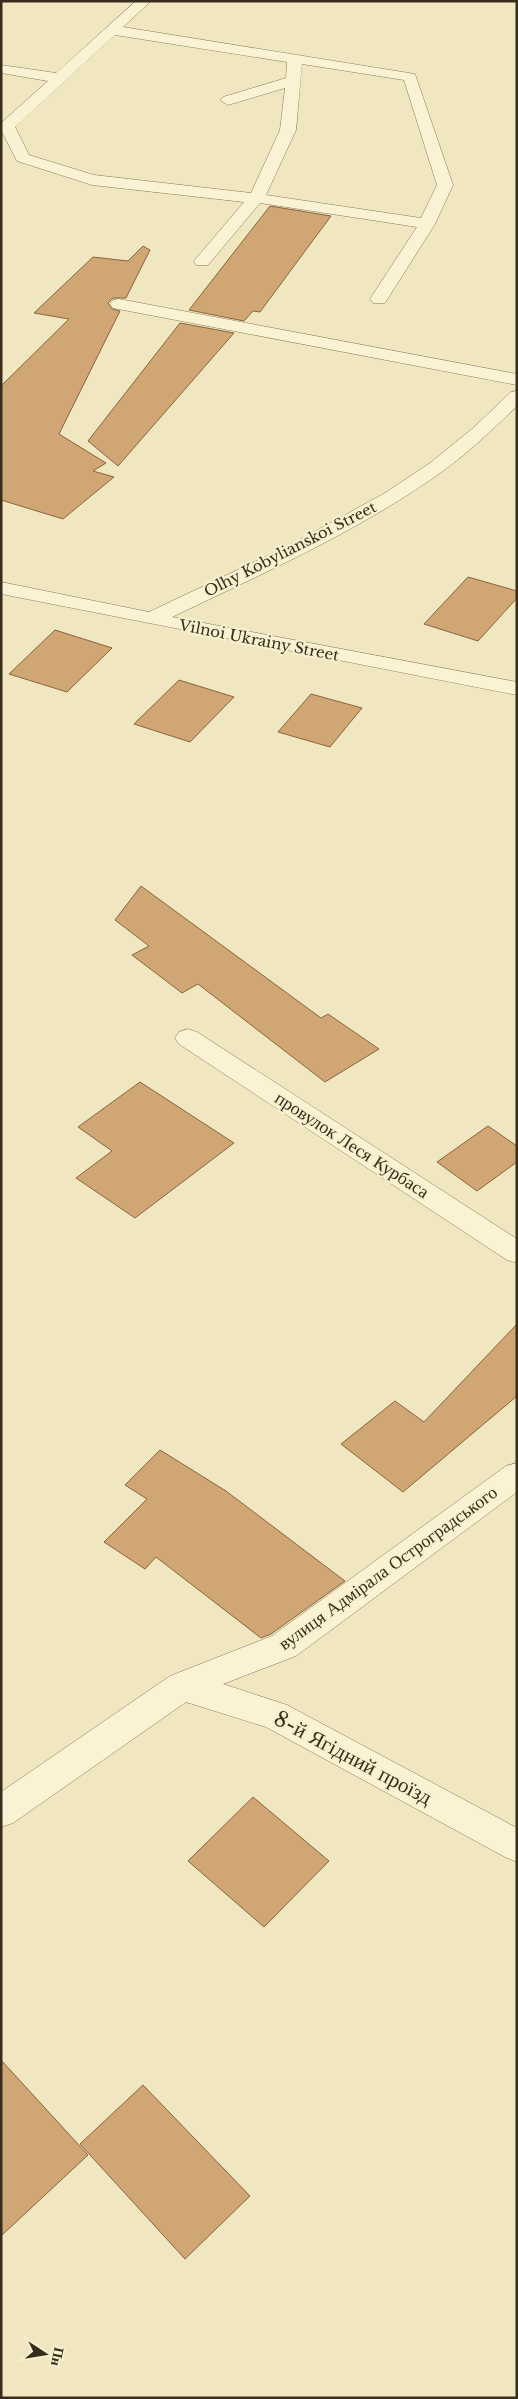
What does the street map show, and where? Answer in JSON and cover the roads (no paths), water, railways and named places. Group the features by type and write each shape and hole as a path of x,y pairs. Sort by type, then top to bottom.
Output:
{"street":[{"path":"144,1 4,126 23,158 92,180 256,198 427,224"},
{"path":"113,30 410,77 445,185 427,224 379,299"},
{"path":"202,261 256,198 288,130 295,59"},
{"path":"1,69 60,78"},
{"path":"228,100 294,80"},
{"path":"119,304 517,380"},
{"name":"Olhy Kobylianskoi Street","path":"151,619 366,511 436,468 517,396"},
{"name":"Vilnoi Ukrainy Street","path":"1,588 151,619 517,689"},
{"name":"провулок Леся Курбаса","path":"188,1038 517,1253"},
{"name":"вулиця Адмірала Остроградського","path":"1,1812 182,1686 284,1646 517,1475"},
{"name":"8-й Ягідний проїзд","path":"182,1686 275,1715 517,1846"}]}
